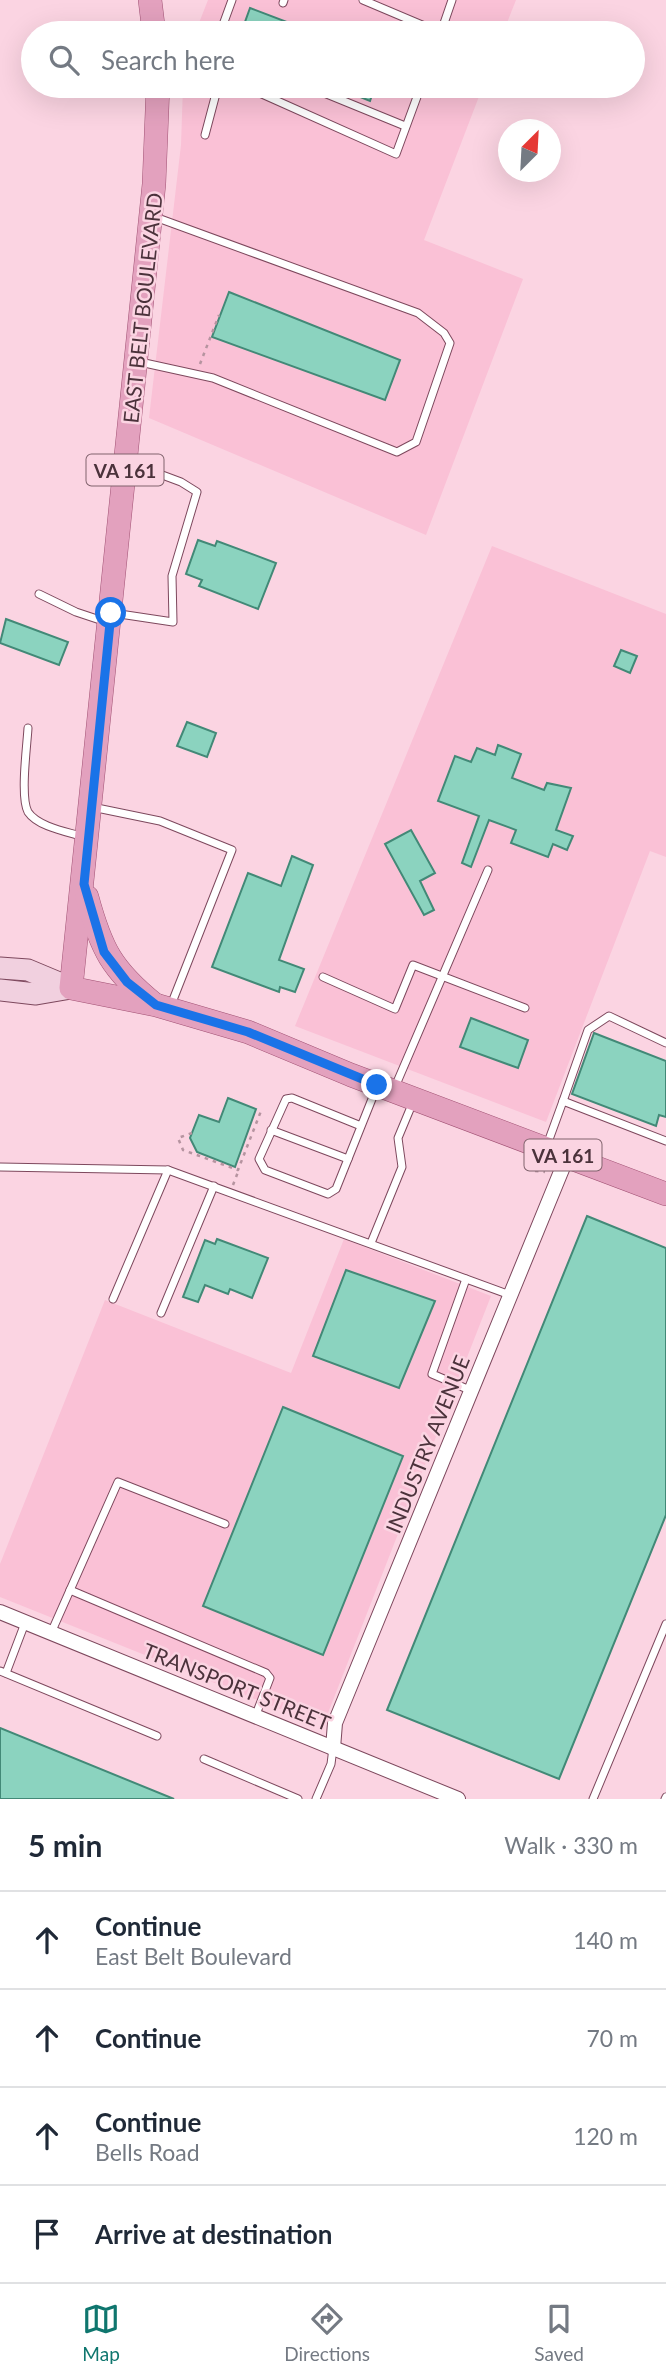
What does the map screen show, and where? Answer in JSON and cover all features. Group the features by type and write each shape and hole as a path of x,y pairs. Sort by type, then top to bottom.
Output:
{"main road":[{"path":"150,0 153,21"},
{"name":"EAST BELT BOULEVARD","path":"71,989 89,839 151,216 157,98"},
{"name":"VA 161","path":"84,884 104,952 127,982 163,1007"},
{"path":"0,968 28,970 71,989"},
{"path":"0,990 36,994 71,989"},
{"name":"VA 161","path":"71,989 163,1007 248,1032 395,1092 666,1194"}],"street":[{"name":"INDUSTRY AVENUE","path":"333,1748 335,1723 511,1295 556,1153"},
{"name":"TRANSPORT STREET","path":"0,1612 458,1799"}],"lane":[{"path":"224,21 232,0"},
{"path":"363,0 413,21"},
{"path":"445,21 452,0"},
{"path":"205,135 215,98"},
{"path":"275,98 396,154 416,98"},
{"path":"336,98 405,126"},
{"path":"136,361 214,379 397,452 416,442 450,343 444,334 418,313 151,216"},
{"path":"39,594 76,612 111,618 173,622 172,576 197,492 181,482 126,461"},
{"path":"28,728 25,797 28,811 39,821 89,839"},
{"path":"92,807 160,821 232,850 163,1007"},
{"path":"361,1126 292,1098 286,1099 259,1159 265,1170 328,1194 336,1189 361,1126 395,1092 488,870"},
{"path":"323,977 395,1009 413,965 525,1008"},
{"path":"556,1153 563,1101 588,1030 610,1016 666,1043"},
{"path":"371,1242 402,1167 395,1092"},
{"path":"563,1101 666,1141"},
{"path":"271,1130 348,1159"},
{"path":"0,1167 168,1170 511,1295"},
{"path":"113,1299 168,1170"},
{"path":"161,1312 214,1186"},
{"path":"466,1279 432,1374 472,1391"},
{"path":"51,1633 118,1482 225,1524"},
{"path":"70,1590 269,1675 255,1717"},
{"path":"25,1623 3,1672 157,1736"},
{"path":"593,1799 666,1624"},
{"path":"316,1799 331,1764 333,1748"},
{"path":"204,1759 298,1799"}],"path":[{"path":"204,356 219,315"},
{"path":"230,1191 261,1111"},
{"path":"192,1133 178,1138 183,1150 239,1170"}],"shaded area":[{"path":"208,0 516,0 508,21 200,21"},
{"path":"183,98 478,98 424,240 523,279 426,535 149,418 181,145"},
{"path":"492,546 666,614 666,857 650,851 546,1122 295,1026"},
{"path":"344,1239 491,1296 328,1713 320,1718 305,1719 0,1597 0,1564 105,1300 291,1373"}],"building":[{"path":"250,8 284,21 245,21"},
{"path":"229,292 400,360 385,400 212,337"},
{"path":"198,540 215,546 217,541 276,563 258,609 199,586 202,580 186,574"},
{"path":"6,619 68,642 59,665 0,643"},
{"path":"621,650 637,656 630,673 614,666"},
{"path":"187,722 216,733 207,757 177,746"},
{"path":"498,745 521,754 512,778 544,790 547,783 571,788 556,830 573,836 567,850 553,844 548,857 511,843 516,830 489,820 471,867 462,863 479,816 438,801 455,756 471,762 477,748 495,755"},
{"path":"411,830 435,873 420,881 434,910 424,915 385,844"},
{"path":"292,856 313,865 279,960 304,969 295,992 280,987 279,992 212,967 248,873 281,886"},
{"path":"471,1018 528,1040 518,1068 460,1047"},
{"path":"594,1033 666,1061 666,1117 659,1115 656,1126 572,1094"},
{"path":"228,1098 256,1109 235,1167 197,1152 190,1138 199,1115 219,1122"},
{"path":"587,1216 666,1248 666,1515 559,1779 387,1710"},
{"path":"217,1239 268,1258 252,1298 230,1289 228,1294 205,1285 198,1302 183,1297 205,1240 215,1244"},
{"path":"346,1270 435,1301 399,1388 313,1356"},
{"path":"283,1407 403,1456 323,1655 203,1606"},
{"path":"0,1728 174,1799 0,1799"}],"route":[{"path":"111,613 84,884 104,952 127,982 156,1005 248,1032 377,1085"}]}
